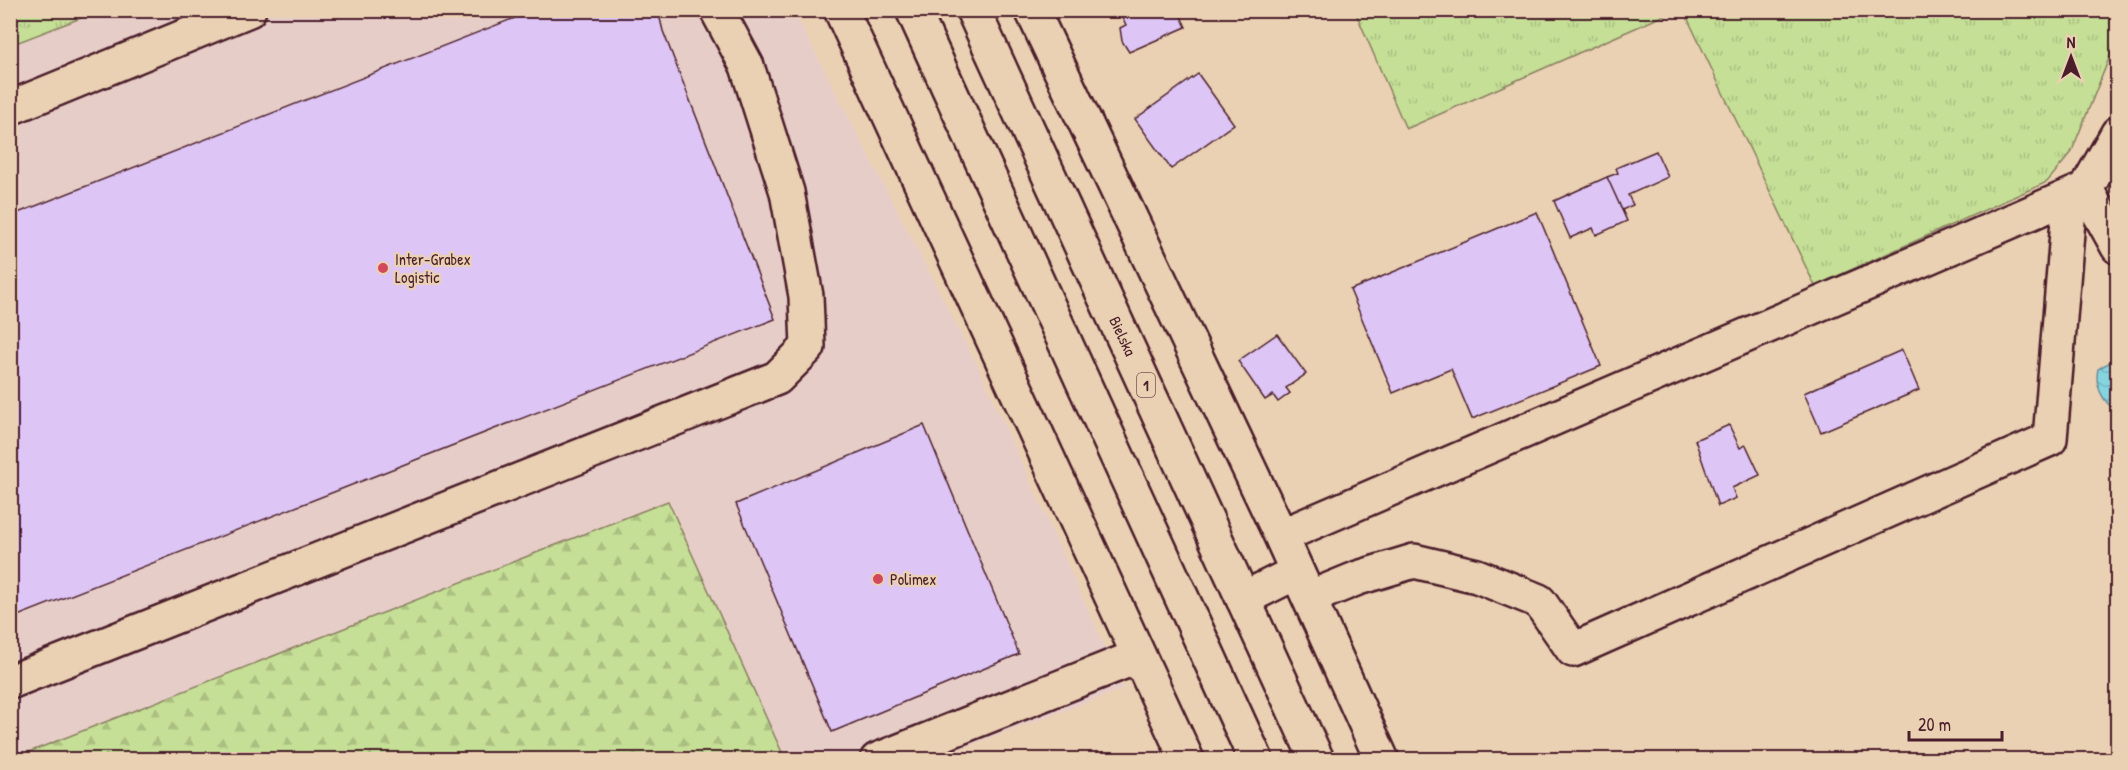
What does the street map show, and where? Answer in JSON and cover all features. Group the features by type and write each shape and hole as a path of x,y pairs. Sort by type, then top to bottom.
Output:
{"main road":[{"path":"10,108 249,10"},
{"path":"10,682 777,378 808,347 806,296 787,192 751,77 717,10"},
{"path":"842,10 1187,759"},
{"path":"913,10 1256,759"},
{"name":"Bielska","path":"973,10 1317,759"},
{"path":"1032,10 1281,536 1382,759"},
{"path":"1243,599 1303,585 1358,578 1414,561 1476,576 1539,601 1573,650 2050,439 2078,193 2118,133"},
{"path":"1281,536 2078,193"},
{"path":"2078,193 2118,247"},
{"path":"877,759 1139,656"}],"shaded area":[{"path":"99,11 794,11 979,368 1124,689 932,759 785,759 668,501 11,759 11,45"}],"green space":[{"path":"11,10 99,10 99,11 11,45"},
{"path":"2117,10 2114,46 2071,153 2047,182 1815,286 1684,11"},
{"path":"1355,11 1674,11 1406,129"},
{"path":"668,501 785,759 11,759"}],"water":[{"path":"2117,358 2117,410 2101,393 2097,375 2098,369"}],"building":[{"name":"Inter-Grabex Logistic","path":"535,10 658,10 663,31 775,319 10,619 10,216"},
{"path":"1119,10 1178,10 1186,27 1129,52 1122,41 1120,28 1126,25"},
{"path":"1198,74 1234,124 1171,169 1135,119"},
{"path":"1656,151 1668,177 1628,195 1633,205 1622,210 1607,177 1618,173 1616,168"},
{"path":"1607,177 1627,221 1596,235 1593,228 1570,238 1554,201"},
{"path":"1537,212 1601,366 1472,419 1451,369 1393,393 1350,290"},
{"path":"1277,334 1306,374 1286,388 1290,393 1278,402 1273,395 1265,400 1238,361"},
{"path":"1902,350 1919,390 1821,432 1804,393"},
{"name":"Polimex","path":"924,425 1019,654 832,732 736,504"},
{"path":"1729,425 1740,448 1746,445 1760,475 1732,488 1736,498 1718,506 1695,440"}],"place":[{"name":"Inter-Grabex Logistic","path":"383,268"},
{"name":"Polimex","path":"878,579"}]}
